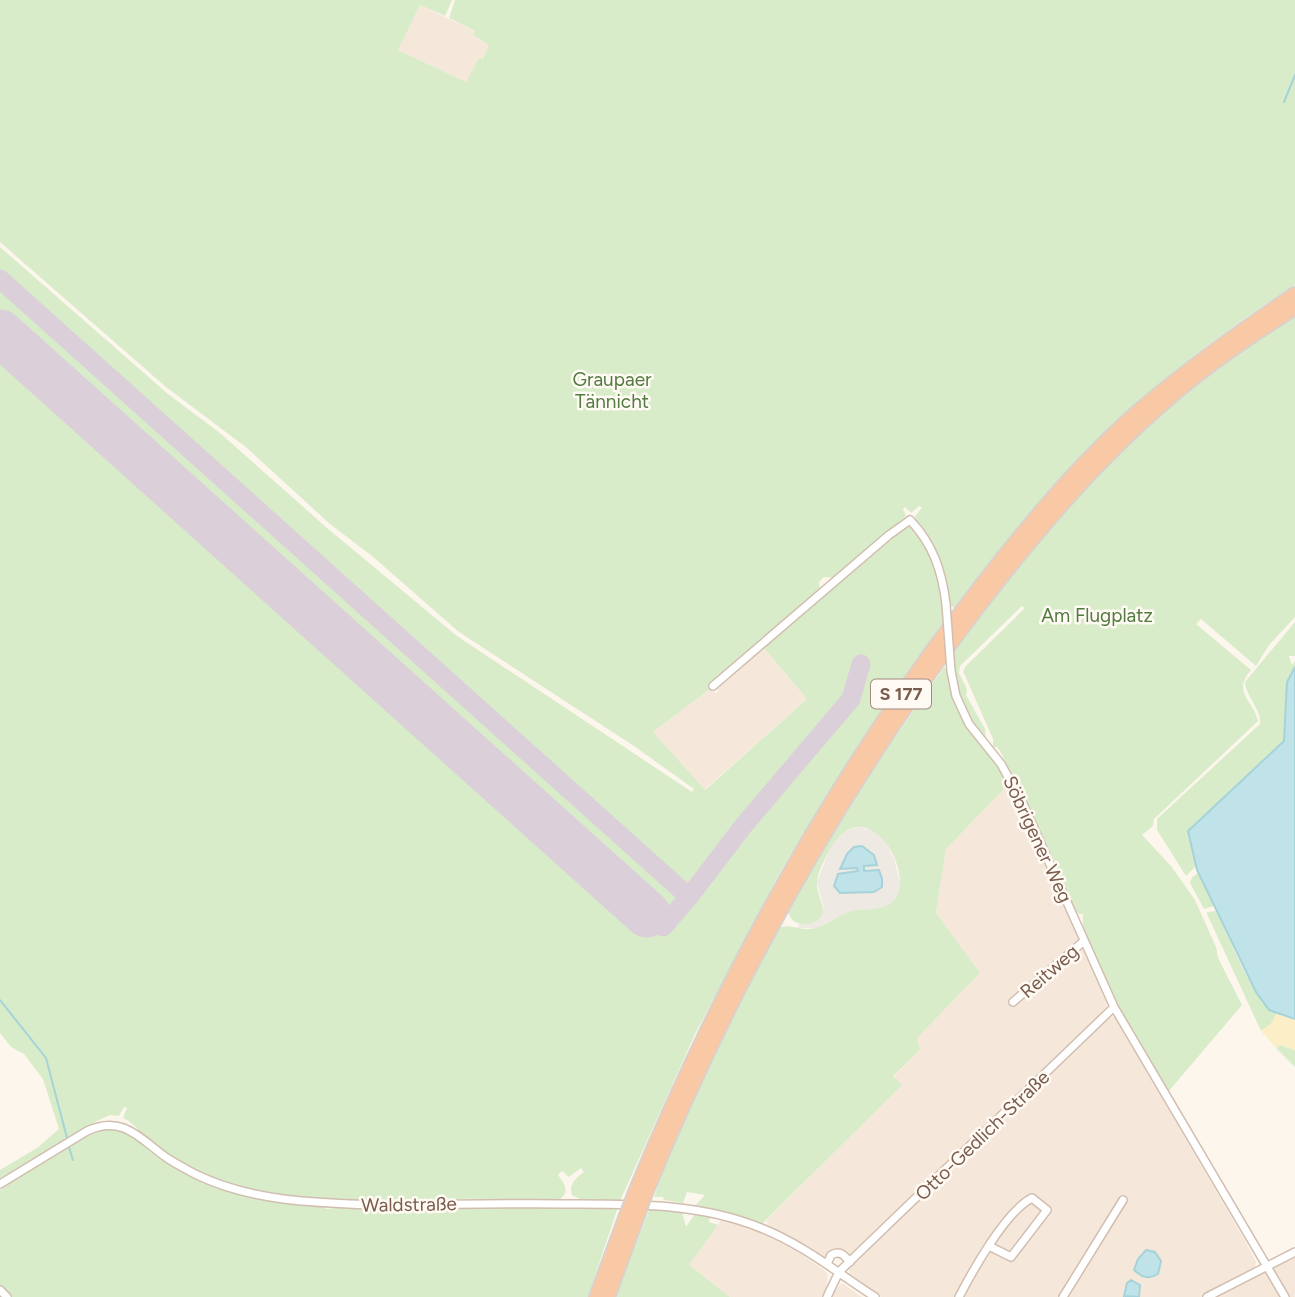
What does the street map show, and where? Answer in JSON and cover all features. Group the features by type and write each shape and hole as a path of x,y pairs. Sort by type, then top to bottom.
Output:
{"highway":[{"name":"S 177","path":"608,1297 640,1192 701,1039 801,851 861,754 929,653 1017,540 1084,463 1127,421 1171,384 1295,294"},
{"name":"S 177","path":"640,1192 711,1043 776,917 871,758 939,660 1024,550 1090,472 1165,401 1248,338 1295,308"},
{"name":"S 177","path":"596,1297 631,1218"}],"street":[{"name":"Söbrigener Weg","path":"713,686 910,520 923,535 940,569 946,604 951,671 962,710 1012,782 1114,1007 1284,1297"},
{"name":"Reitweg","path":"1013,1002 1084,941"},
{"name":"Otto-Gedlich-Straße","path":"839,1272 1114,1007"},
{"name":"Waldstraße","path":"0,1184 95,1127 118,1126 133,1131 168,1159 198,1175 249,1192 304,1202 373,1205 643,1205 692,1210 761,1228 827,1264 874,1297"},
{"path":"959,1297 989,1246 1000,1230 1030,1198 1047,1210 1011,1257 989,1246"},
{"path":"1063,1297 1123,1200"},
{"path":"1207,1297 1295,1251"},
{"path":"827,1264 831,1255 837,1252 850,1262"},
{"path":"827,1297 839,1272"},
{"path":"0,1290 7,1297"}],"shaded area":[{"path":"420,5 476,32 474,36 490,45 466,82 398,50"},
{"path":"763,647 807,699 704,790 653,732 710,689 716,693 716,685"},
{"path":"1009,784 1046,861 1107,1003 1100,1013 1106,1020 1114,1016 1244,1239 1256,1262 1255,1268 1259,1275 1266,1271 1281,1297 881,1297 850,1275 849,1268 865,1252 860,1247 851,1256 837,1249 824,1257 766,1226 766,1221 901,1085 893,1077 920,1050 917,1038 980,973 936,914 946,849"},
{"path":"857,827 873,830 881,835 887,844 900,882 898,894 891,903 881,908 832,920 817,928 798,928 799,923 808,924 824,908 817,882 830,848 841,833"},
{"path":"721,1220 744,1225 787,1244 828,1274 827,1284 836,1289 842,1283 862,1297 730,1297 689,1265"},
{"path":"1295,1256 1295,1297 1288,1297 1275,1268"}],"green space":[{"name":"Graupaer Tännicht","path":"0,0 452,0 445,16 420,5 398,50 466,82 479,58 483,59 489,45 473,35 475,31 449,18 455,0 1295,0 1295,285 1182,365 1104,433 1030,512 954,608 950,605 947,583 936,549 916,520 915,516 922,508 919,506 911,513 905,507 903,509 906,516 835,578 824,577 819,582 820,592 708,687 710,689 653,732 705,790 807,699 763,647 905,525 910,525 922,537 938,569 943,622 857,747 782,869 695,1034 620,1201 582,1200 572,1195 572,1185 584,1172 581,1168 569,1177 562,1171 558,1175 566,1191 559,1200 360,1201 295,1197 263,1191 232,1184 178,1161 123,1118 127,1108 124,1107 119,1116 110,1115 97,1121 0,1178 0,1170 37,1148 59,1129 43,1079 24,1054 11,1047 0,1033 0,247 168,394 220,433 327,528 457,636 692,792 694,789 634,746 459,632 372,556 330,524 247,448 166,387 0,242"},
{"name":"Am Flugplatz","path":"1295,316 1295,617 1269,645 1256,666 1201,619 1196,624 1251,670 1243,685 1258,721 1154,819 1153,826 1142,835 1171,866 1195,900 1216,947 1218,958 1242,1005 1168,1092 1102,978 1084,931 1083,914 1079,914 1072,906 1059,876 1061,874 1022,795 1024,792 1019,789 1000,751 993,747 993,739 963,671 1025,608 1022,606 960,666 959,673 967,689 966,695 985,729 984,740 961,698 953,652 1058,519 1118,454 1190,391"},
{"path":"1295,622 1295,656 1289,656 1292,665 1295,661 1295,667 1287,682 1284,740 1188,831 1196,866 1186,876 1157,830 1157,819 1260,724 1259,714 1245,682"},
{"path":"944,667 947,669 953,696 1009,784 946,849 936,913 980,973 917,1038 920,1050 893,1076 902,1085 761,1225 694,1207 705,1195 687,1192 683,1203 654,1197 694,1096 777,930 787,926 813,928 852,911 882,907 896,897 900,883 898,867 891,851 881,837 868,829 854,828 839,837 820,871 817,884 823,910 819,919 811,924 802,924 793,920 788,912 877,763"},
{"path":"1198,873 1214,906 1204,909 1190,883 1192,877"},
{"path":"1216,911 1259,996 1277,1013 1271,1024 1261,1031 1207,914"},
{"path":"1280,1045 1295,1050 1295,1067 1276,1048"},
{"path":"109,1129 130,1135 168,1164 211,1185 256,1197 327,1209 618,1207 588,1297 12,1297 0,1286 0,1190 66,1147"},
{"path":"650,1208 682,1212 686,1227 695,1214 710,1218 709,1222 718,1225 689,1265 730,1297 615,1297"}],"sand":[{"path":"1277,1013 1295,1019 1295,1050 1280,1045 1276,1048 1261,1031 1271,1024"}],"water":[{"path":"1295,667 1295,1019 1269,1010 1256,992 1197,870 1188,831 1284,741 1287,682"},
{"path":"862,846 874,855 877,865 864,866 864,871 879,870 882,887 874,892 840,893 834,886 838,874 858,871 857,868 840,869 847,854 854,847"},
{"path":"1146,1250 1155,1252 1161,1261 1158,1274 1151,1277 1142,1276 1134,1270 1138,1259"},
{"path":"1131,1280 1140,1285 1139,1297 1124,1296 1127,1283"}],"waterway":[{"path":"1284,102 1295,75"},
{"path":"0,1000 46,1058 67,1138"},
{"path":"68,1144 73,1160"}],"taxiway":[{"path":"0,279 689,897 663,927 647,914"},
{"path":"689,897 744,825 851,699 861,664"}],"runway":[{"path":"0,333 647,914"}]}
